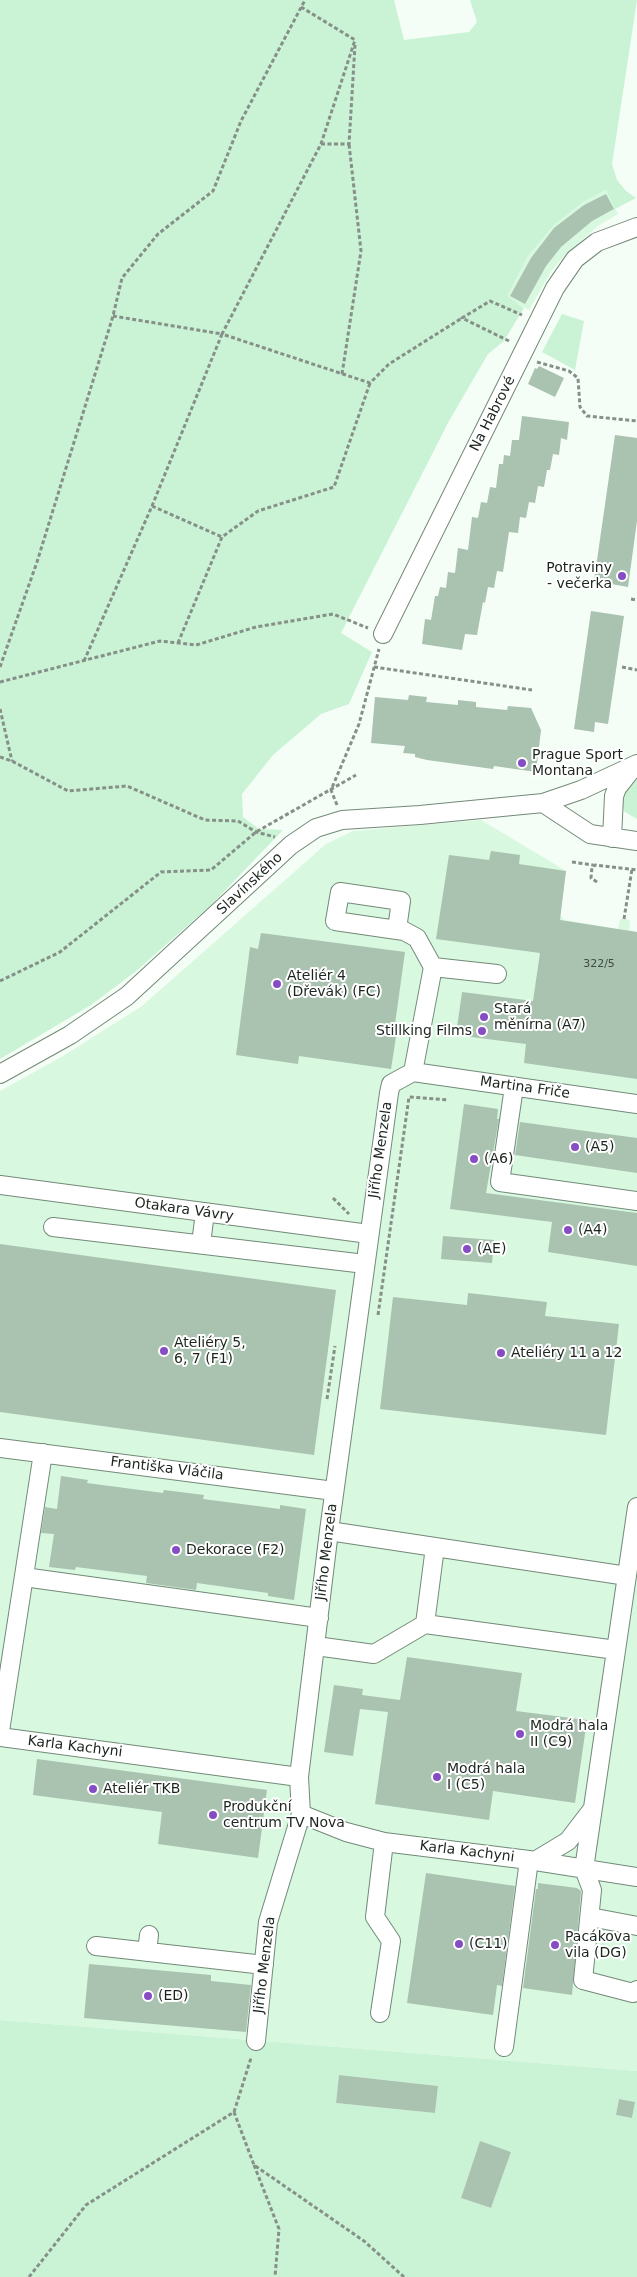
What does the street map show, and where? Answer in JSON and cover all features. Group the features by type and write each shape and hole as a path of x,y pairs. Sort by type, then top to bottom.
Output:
{"street":[{"name":"Na Habrové","path":"383,634 555,288 575,259 597,242 637,228"},
{"name":"Slavínského","path":"0,1074 70,1035 127,996 292,845 316,828 342,820 420,815 543,803 581,790 636,763"},
{"path":"612,838 616,788 636,763"},
{"path":"543,803 590,834 637,842"},
{"path":"397,929 404,930 417,938 433,967 413,1072"},
{"path":"433,967 497,974"},
{"name":"Martina Friče","path":"413,1072 637,1104"},
{"name":"Jiřího Menzela","path":"256,2041 264,1965 265,1921 301,1814 299,1777 329,1531 391,1084 413,1072"},
{"path":"514,1087 500,1182 637,1201"},
{"name":"Otakara Vávry","path":"0,1185 369,1234"},
{"path":"201,1244 205,1212"},
{"path":"53,1226 365,1264"},
{"name":"Františka Vláčila","path":"0,1448 334,1491"},
{"path":"0,1731 43,1453"},
{"path":"637,1507 584,1869 592,1890 583,1980 633,1993 637,1990"},
{"path":"329,1531 627,1576"},
{"path":"425,1624 435,1547"},
{"path":"24,1577 319,1618"},
{"path":"316,1646 374,1654 425,1624 616,1650"},
{"name":"Karla Kachyni","path":"0,1737 299,1777"},
{"path":"504,2048 532,1861 568,1841 593,1808"},
{"name":"Karla Kachyni","path":"301,1814 346,1832 384,1842 637,1877"},
{"path":"380,2013 391,1941 375,1917 384,1842"},
{"path":"590,1917 637,1926"},
{"path":"96,1946 148,1944 264,1965"}],"path":[{"path":"0,667 37,562 113,316 122,278 158,234 213,191 241,120 305,0"},
{"path":"301,7 355,40"},
{"path":"84,661 152,506 222,334 321,144 355,40"},
{"path":"342,374 361,251 349,144 355,40"},
{"path":"321,144 349,144"},
{"path":"178,643 222,537 258,511 334,487 370,384 389,364 490,301 539,322"},
{"path":"113,316 222,334 370,384"},
{"path":"462,318 556,369 569,371 578,378 580,407 586,416 637,421"},
{"path":"152,506 222,537"},
{"path":"632,599 637,600"},
{"path":"0,682 160,641 196,645 256,627 333,614 383,634"},
{"path":"342,820 331,790 359,724 374,667 532,690"},
{"path":"622,667 637,670"},
{"path":"0,708 12,761"},
{"path":"0,758 12,761 68,791 127,786 205,820 238,821 256,832"},
{"path":"0,981 60,952 161,872 211,870 256,832 356,775"},
{"path":"572,862 637,870"},
{"path":"594,865 591,878 597,882"},
{"path":"624,919 632,869"},
{"path":"378,1320 409,1096 448,1100"},
{"path":"333,1198 354,1220"},
{"path":"256,2041 234,2112 279,2229 275,2277"},
{"path":"29,2277 86,2205 234,2112"},
{"path":"254,2165 364,2241 404,2277"}],"shaded area":[{"path":"0,0 394,0 404,40 469,32 477,22 470,0 637,0 612,164 617,180 626,191 636,198 615,209 606,190 583,202 553,226 528,256 507,296 524,308 504,341 488,354 449,421 341,633 372,652 349,704 321,714 273,755 242,794 243,817 259,829 283,830 211,905 135,972 91,1005 0,1059"},
{"path":"606,190 618,214 598,226 568,252 552,270 529,310 506,297 528,256 553,226 583,202"},
{"path":"562,314 584,321 575,370 542,352"},
{"path":"637,778 637,819 625,812 621,805 622,789"},
{"path":"481,820 566,871 560,915 564,920 618,929 620,919 627,919 630,921 629,930 637,932 637,2071 0,2020 0,1091 63,1056 142,1006 326,844 353,831"},
{"path":"0,2020 637,2071 637,2277 0,2277","holes":["339,2075 438,2086 435,2113 336,2103","619,2099 635,2102 632,2118 616,2115","480,2142 511,2152 491,2208 461,2198"]}],"building":[{"path":"606,194 614,209 592,221 561,247 546,266 525,304 510,296 531,258 554,228 584,205"},
{"path":"539,366 564,378 555,397 528,384 535,368 537,369"},
{"path":"522,416 569,422 567,440 561,438 559,455 553,454 550,470 547,470 544,487 538,486 535,503 529,502 526,518 520,517 518,533 509,532 503,572 497,571 494,588 488,587 485,603 483,602 477,635 465,634 462,650 422,644 425,619 431,620 435,596 438,596 440,587 446,588 448,572 455,573 458,548 468,550 472,517 478,518 481,502 487,503 490,487 496,488 499,464 503,464 504,455 510,456 512,440 519,440"},
{"path":"615,435 637,438 637,521 628,587 594,581"},
{"path":"591,611 624,616 608,724 595,722 594,732 574,729"},
{"path":"409,695 427,697 426,702 458,705 458,700 476,702 476,707 507,710 508,706 531,708 541,730 536,772 494,766 493,769 427,760 415,757 415,754 403,753 405,746 371,743 375,697 408,700"},
{"path":"491,851 520,855 519,864 566,871 560,920 637,932 637,1079 524,1063 526,1044 456,1035 462,992 533,1001 540,953 436,939 449,855 489,860"},
{"path":"261,933 405,952 395,1024 398,1024 391,1069 299,1056 298,1064 236,1055 250,947 258,949"},
{"path":"464,1104 498,1109 497,1119 499,1119 486,1193 637,1213 637,1266 548,1252 552,1222 450,1209"},
{"name":"(A5)","path":"520,1122 637,1138 637,1173 515,1155"},
{"name":"(AE)","path":"443,1236 494,1240 492,1263 441,1259"},
{"name":"Ateliéry 5, 6, 7 (F1)","path":"0,1244 336,1290 314,1455 0,1412"},
{"name":"Ateliéry 11 a 12","path":"468,1293 547,1302 545,1316 619,1324 606,1435 380,1409 393,1297 467,1305"},
{"name":"Dekorace (F2)","path":"61,1476 88,1480 87,1483 163,1493 164,1490 204,1495 203,1499 280,1509 280,1505 306,1509 294,1600 268,1596 268,1593 197,1583 196,1590 146,1583 147,1576 76,1567 75,1570 49,1567 54,1534 41,1533 45,1507 57,1509"},
{"path":"407,1657 522,1673 516,1711 587,1720 575,1803 493,1791 489,1820 375,1804 388,1712 360,1709 353,1756 324,1752 334,1685 363,1689 362,1695 400,1700"},
{"path":"37,1759 267,1790 258,1858 158,1844 162,1812 33,1795"},
{"name":"(C11)","path":"426,1873 515,1886 502,1986 497,1985 493,2015 407,2003"},
{"name":"Pacákova vila (DG)","path":"538,1883 577,1888 581,1891 572,1995 523,1988"},
{"name":"(ED)","path":"89,1964 211,1975 211,1981 251,1985 246,2032 84,2018"},
{"path":"339,2075 438,2086 435,2113 336,2103"},
{"path":"619,2099 635,2102 632,2118 616,2115"},
{"path":"480,2141 511,2152 491,2208 461,2198"}],"place":[{"name":"Potraviny - večerka","path":"622,576"},
{"name":"Prague Sport Montana","path":"522,763"},
{"name":"Ateliér 4 (Dřevák) (FC)","path":"277,984"},
{"name":"Stará měnírna (A7)","path":"484,1017"},
{"name":"Stillking Films","path":"482,1031"},
{"name":"(A5)","path":"575,1147"},
{"name":"(A6)","path":"474,1159"},
{"name":"(A4)","path":"568,1230"},
{"name":"(AE)","path":"467,1249"},
{"name":"Ateliéry 5, 6, 7 (F1)","path":"164,1351"},
{"name":"Ateliéry 11 a 12","path":"501,1353"},
{"name":"Dekorace (F2)","path":"176,1550"},
{"name":"Modrá hala II (C9)","path":"520,1734"},
{"name":"Modrá hala I (C5)","path":"437,1777"},
{"name":"Ateliér TKB","path":"93,1789"},
{"name":"Produkční centrum TV Nova","path":"213,1815"},
{"name":"(C11)","path":"459,1944"},
{"name":"Pacákova vila (DG)","path":"555,1945"},
{"name":"(ED)","path":"148,1996"}]}
